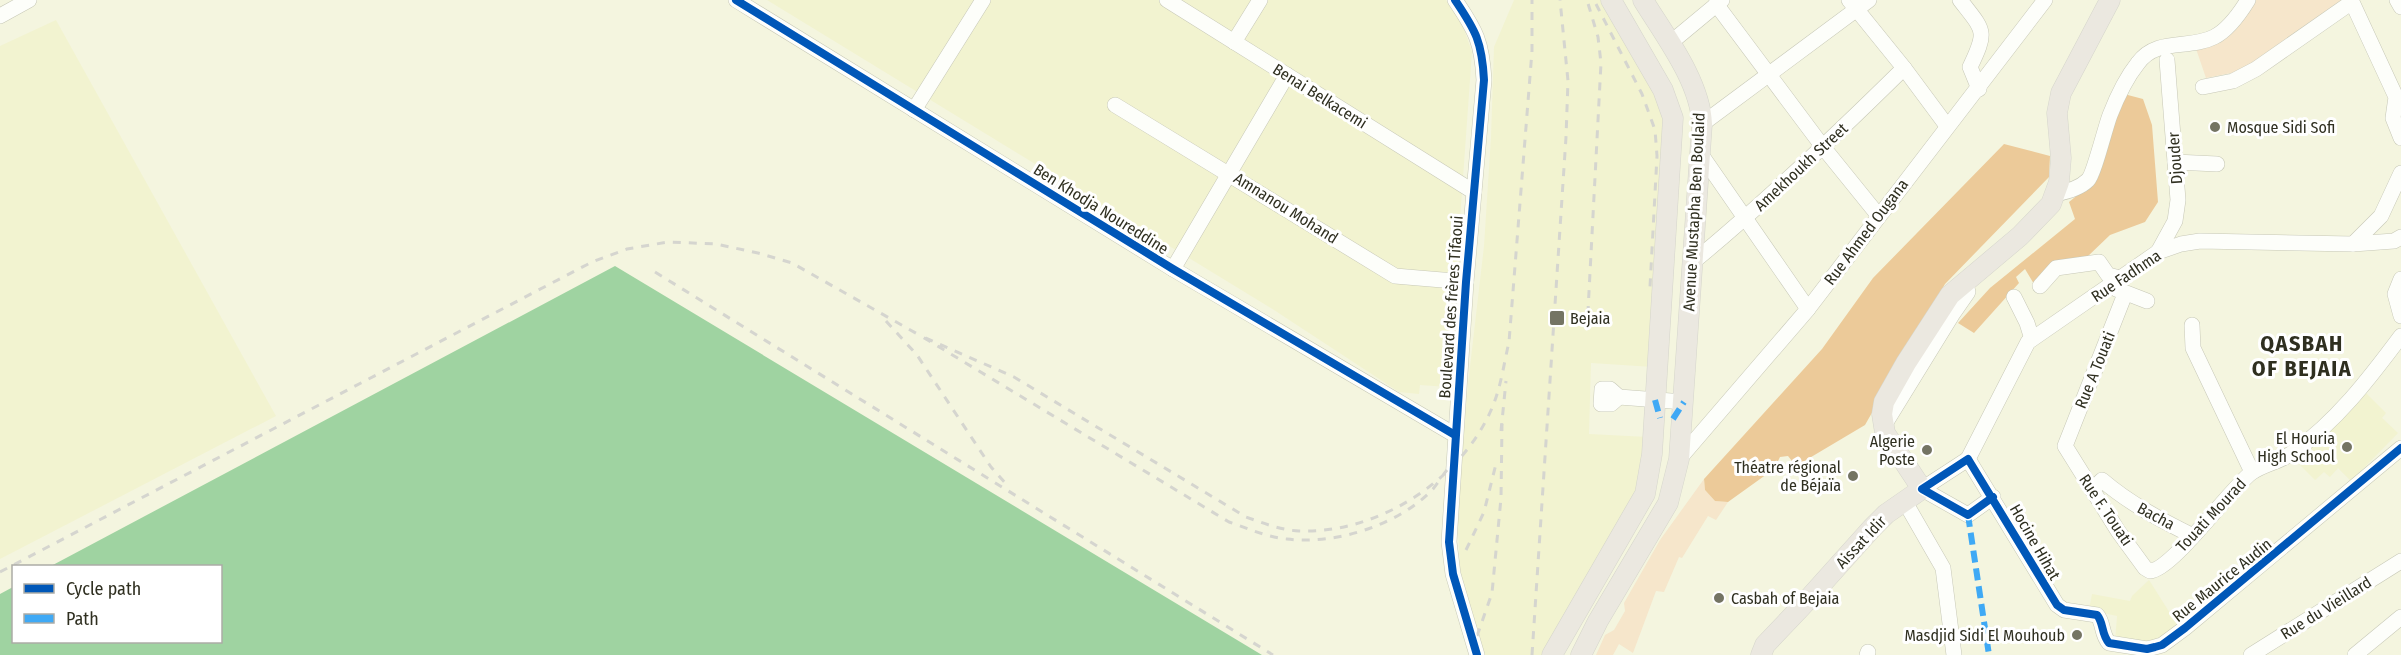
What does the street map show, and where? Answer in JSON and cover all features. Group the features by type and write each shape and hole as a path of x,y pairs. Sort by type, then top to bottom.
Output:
{"main road":[{"name":"Avenue Mustapha Ben Boulaid","path":"1552,655 1646,494 1652,454 1673,118 1663,90 1611,0"},
{"name":"Avenue Mustapha Ben Boulaid","path":"1581,655 1598,621 1668,502 1679,459 1702,124 1701,109 1697,96 1643,0"},
{"path":"1922,489 1888,439 1883,427 1882,414 1886,396 1950,295 2045,213 2059,182 2061,158 2058,113 2061,93 2110,0"},
{"name":"Aissat Idir","path":"1761,655 1765,645 1872,528 1887,514 1922,489"}],"street":[{"path":"0,16 29,0"},
{"name":"Ben Khodja Noureddine","path":"736,0 1173,269 1455,435"},
{"path":"914,110 983,0"},
{"name":"Benai Belkacemi","path":"1167,0 1474,192"},
{"path":"1234,42 1260,0"},
{"name":"Boulevard des frères Tifaoui","path":"1455,0 1476,31 1482,52 1484,80 1466,282 1449,553 1477,655"},
{"path":"1960,0 1982,29 1982,42 1970,67 1979,89"},
{"name":"Rue Ahmed Ougana","path":"1679,459 1808,309 2045,0"},
{"path":"2055,194 2070,191 2088,180 2093,174 2098,149 2118,96 2138,62 2148,53 2166,53 2213,38 2226,28 2248,0"},
{"path":"2397,0 2401,7"},
{"path":"1669,44 1719,2 1823,147 1878,215"},
{"path":"2203,87 2233,81 2256,69 2352,2 2396,97 2393,118 2401,138"},
{"path":"1702,124 1770,74 1858,3 1947,126"},
{"name":"Djouder","path":"2163,248 2175,221 2178,200 2166,53"},
{"name":"Amekhoukh Street","path":"1692,262 1745,219 1904,68"},
{"path":"1173,269 1287,75"},
{"name":"Amnanou Mohand","path":"1115,105 1230,173 1395,276 1466,282"},
{"path":"1700,153 1808,309"},
{"path":"2175,162 2217,164"},
{"path":"2353,244 2382,216 2401,173"},
{"name":"Rue Fadhma","path":"1968,459 2028,342 2163,248 2200,241 2353,244 2394,241 2401,237"},
{"path":"2040,286 2056,268 2099,262 2125,294 2147,301"},
{"path":"2401,279 2396,294 2396,303 2401,316"},
{"name":"Rue A Touati","path":"2065,446 2125,294"},
{"path":"2014,297 2032,339"},
{"path":"2192,325 2193,348 2252,472"},
{"name":"Touati Mourad","path":"2150,571 2159,569 2193,536 2252,472 2293,453 2334,417 2360,391 2401,336"},
{"path":"1619,397 1684,402"},
{"name":"Rue F. Touati","path":"2065,446 2118,531 2145,568 2150,571"},
{"name":"Rue Maurice Audin","path":"2053,600 2064,610 2097,615 2102,632 2109,643 2147,649 2162,645 2401,448"},
{"path":"1968,459 1922,489 1968,515 1993,497"},
{"name":"Hocine Hihat","path":"1968,459 2053,600"},
{"name":"Bacha","path":"2092,490 2102,480 2136,506 2193,536"},
{"path":"1905,502 1942,568 1954,655"},
{"name":"Rue du Vieillard","path":"2258,653 2401,561"},
{"path":"2355,655 2401,617"}],"shaded area":[{"path":"767,0 1446,0 1461,21 1472,52 1448,387 1420,385 1419,394 1399,392 1274,310"},
{"path":"1514,0 1606,0 1666,107 1653,367 1591,363 1589,434 1648,437 1641,492 1548,655 1478,655 1461,584 1457,515 1468,384 1484,246 1494,47"},
{"path":"2248,0 2357,0 2233,81 2231,73 2206,78 2194,43 2213,38"},
{"path":"56,20 276,416 0,559 0,46"},
{"path":"2124,94 2143,99 2152,125 2158,202 2145,222 2110,235 2086,258 2034,284 2025,269 2016,277 2019,283 1974,333 1958,323 1990,288 2075,219 2069,202 2096,180"},
{"path":"2004,144 2050,156 2049,177 1945,284 1865,425 1796,466 1788,456 1780,457 1774,469 1728,502 1715,501 1705,490 1704,479 1822,349 1873,278"},
{"path":"615,266 1262,655 0,655 0,594 12,588 12,643 222,643 222,565 53,565"},
{"name":"El Houria High School","path":"2364,391 2386,413 2382,418 2398,433 2351,481 2338,468 2330,477 2324,472 2315,480 2296,461"},
{"path":"1704,479 1705,490 1715,501 1728,502 1716,520 1708,516 1682,558 1679,557 1664,592 1656,591 1633,653 1619,644 1613,655 1596,655 1605,635 1614,630 1625,611 1624,603 1660,540"},
{"path":"2149,580 2182,627 2162,642 2115,642 2117,616 2089,610 2092,594 2130,601 2132,596"}],"railway":[{"path":"1447,470 1445,472 1443,475 1437,484 1433,489 1419,502 1403,513 1366,530 1326,539 1287,539 1272,536 1229,522 921,336 1014,377 1246,517 1265,524 1299,531 1328,530 1386,513 1413,498 1438,480 1460,458 1478,434 1492,408 1500,383 1509,342 1532,51 1532,0"},
{"path":"1532,655 1566,137 1568,81 1560,0"},
{"path":"1587,0 1598,37 1601,63 1587,330"},
{"path":"1596,4 1642,94 1655,130 1657,156 1650,287"},
{"path":"13,565 592,262 627,249 668,242 716,244 792,263 921,336"},
{"path":"655,272 1273,655"},
{"path":"886,321 917,355 991,467 1007,485"},
{"path":"1501,431 1506,381"},
{"path":"1477,636 1492,593 1501,498 1502,424"},
{"path":"1466,550 1484,512 1496,464"},
{"path":"0,572 12,566"}],"marked path":[{"path":"1655,400 1660,418"},
{"path":"1673,419 1684,402"},
{"path":"1968,515 1989,655"}],"cycle path":[{"path":"736,0 1173,269 1455,435"},
{"path":"1455,0 1477,37 1482,56 1484,80 1466,282 1449,542 1453,574 1477,655"},
{"path":"1993,497 1968,515 1922,489 1968,459 2057,605 2064,610 2097,615 2109,643 2147,649 2162,645 2185,628 2401,448"}],"place":[{"name":"Mosque Sidi Sofi","path":"2215,127"},
{"name":"Bejaia","path":"1557,318"},
{"name":"El Houria High School","path":"2347,447"},
{"name":"Algerie Poste","path":"1927,450"},
{"name":"Théatre régional de Béjaïa","path":"1853,476"},
{"name":"Casbah of Bejaia","path":"1719,598"},
{"name":"Masdjid Sidi El Mouhoub","path":"2077,635"}],"district":[{"name":"QASBAH OF BEJAIA","path":"2302,356"}]}
